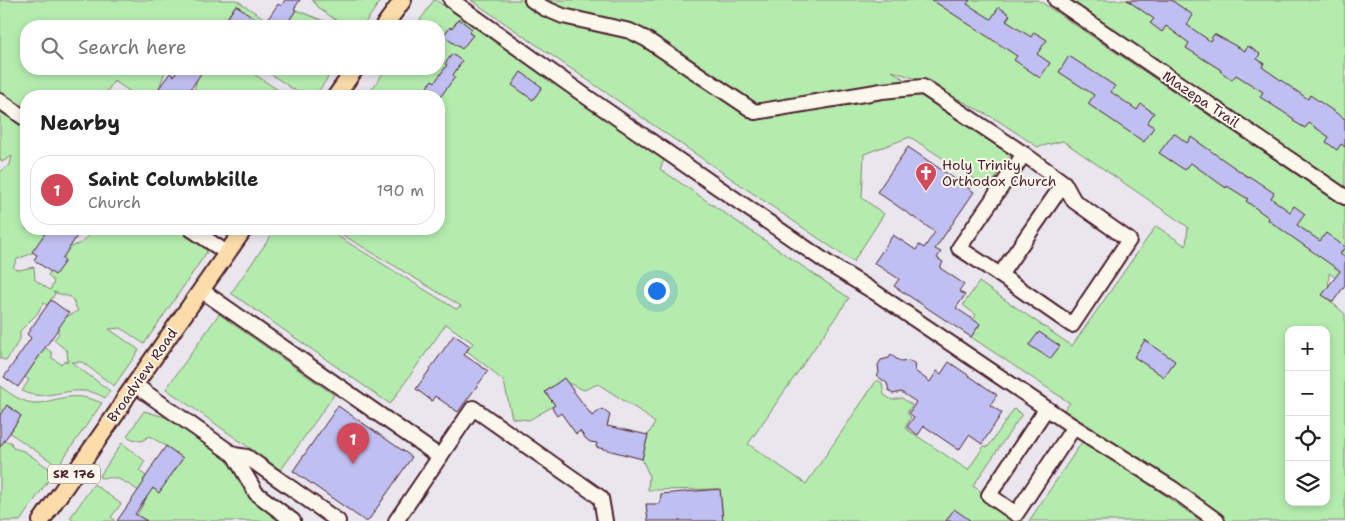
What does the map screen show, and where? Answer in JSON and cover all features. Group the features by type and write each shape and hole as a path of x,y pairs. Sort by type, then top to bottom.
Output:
{"main road":[{"path":"388,20 403,0"},
{"path":"340,90 351,75"},
{"name":"Broadview Road","path":"41,521 240,235"}],"street":[{"path":"451,0 584,95 829,264 876,293 1046,409 1173,489 1217,521"},
{"path":"532,0 544,8 563,16 630,31 646,39 755,112 882,91 924,88 1024,154 1064,184 1074,201 1129,240 1072,325 960,248 1024,154"},
{"name":"Mazepa Trail","path":"1056,0 1345,197"},
{"path":"0,101 20,115"},
{"path":"1000,275 1064,184"},
{"path":"201,235 227,252"},
{"path":"201,290 440,457"},
{"path":"135,385 234,455 256,493 293,521"},
{"path":"396,521 473,408 601,498 605,521"},
{"path":"1046,409 988,495 1016,514 1074,427"},
{"path":"234,455 247,457 338,521"}],"green space":[{"path":"0,0 236,0 266,20 242,20 247,13 236,5 225,20 20,20 20,75 164,75 159,90 128,90 114,81 108,90 20,90 20,106 0,92"},
{"path":"312,0 381,0 367,20 336,20 321,10"},
{"path":"434,0 436,0 664,160 660,169 849,298 748,444 806,484 877,380 882,383 884,395 892,400 902,398 912,405 907,413 911,417 905,428 968,470 984,446 988,447 1014,409 1022,414 973,486 1024,521 723,521 720,489 648,490 649,475 642,459 648,435 655,423 598,384 584,390 561,380 545,392 555,405 529,420 512,418 504,382 467,351 473,343 446,324 390,404 231,293 272,235 336,235 456,309 461,306 343,235 445,235 445,90 371,90 382,75 445,75 445,20 420,20"},
{"path":"471,0 1038,0 1345,207 1345,284 1329,273 1328,299 1345,314 1345,521 1225,521 1063,411 1070,403 971,337 980,324 973,320 976,315 963,305 979,282 1072,346 1156,226 1186,246 1188,227 1063,141 1038,147 997,120 929,83 892,71 1012,153 989,188 910,137 864,154 862,198 884,214 853,262"},
{"path":"1064,0 1345,0 1345,190"},
{"path":"296,10 321,20 291,20"},
{"path":"198,75 256,75 278,90 194,90"},
{"path":"272,75 330,75 319,90 294,90"},
{"path":"0,109 20,123 20,235 50,235 50,243 17,259 13,268 19,270 34,267 35,280 50,290 54,282 48,275 66,249 81,243 90,235 192,235 201,241 207,252 144,344 121,328 109,329 139,350 114,386 82,362 71,362 110,391 105,398 83,391 31,395 22,391 29,380 25,377 45,347 52,353 52,358 61,364 64,361 68,362 67,351 54,340 59,333 56,328 62,319 78,311 71,297 53,292 55,294 47,305 43,303 37,314 20,331 20,339 6,361 0,358 0,172 10,165 12,156 2,162 0,159"},
{"path":"219,314 334,395 281,470 166,389"},
{"path":"0,386 18,398 33,403 42,403 66,397 78,397 89,398 102,403 58,466 10,433 21,416 10,407 0,426"},
{"path":"144,411 168,418 236,466 287,521 136,521 137,515 147,497 119,479 99,477 122,443 145,461 139,471 146,476 143,481 155,490 169,478 183,458 149,436 142,441 127,436"},
{"path":"0,441 11,442 13,448 24,451 54,472 20,521 0,521"},
{"path":"1082,442 1125,467 1201,521 1029,521"},
{"path":"94,484 121,504 111,517 115,520 74,521 70,518"}],"building":[{"path":"285,0 300,0 294,9 296,10 291,20 267,20 278,4 281,6"},
{"path":"932,0 970,0 967,4 991,19 999,7 1010,15 1006,21 1031,37 1034,32 1047,40 1037,54 1050,63 1040,78 1014,60 1017,56"},
{"path":"1127,0 1171,0 1193,15 1187,25 1210,41 1214,34 1245,51 1248,46 1260,54 1257,59 1264,63 1262,67 1308,99 1310,95 1345,119 1345,147 1341,144 1337,150 1326,142 1329,137 1309,123 1305,128 1260,97 1263,92 1236,75 1232,80 1221,70 1186,48 1189,43 1166,26 1162,32 1150,23 1154,19"},
{"path":"236,5 257,20 232,20 228,17"},
{"path":"459,19 472,29 469,33 473,35 462,49 445,37 445,33 450,27 452,28"},
{"path":"452,54 462,61 453,75 455,77 445,91 425,90 432,80 435,82 440,75 445,75 447,65 445,64"},
{"path":"1069,56 1115,86 1111,92 1137,110 1141,104 1154,113 1147,123 1154,127 1144,142 1088,104 1094,95 1059,72"},
{"path":"521,72 542,87 533,100 512,85"},
{"path":"169,75 200,75 190,90 162,90 159,88"},
{"path":"1174,133 1187,143 1191,137 1274,193 1271,198 1290,212 1294,206 1305,214 1297,225 1320,241 1326,233 1345,247 1340,254 1345,257 1345,285 1333,302 1322,295 1340,271 1268,220 1269,218 1246,201 1248,199 1227,186 1226,188 1191,163 1185,170 1159,153"},
{"path":"908,147 974,192 935,249 941,252 937,258 943,262 940,268 964,284 959,291 965,295 956,308 980,324 971,337 894,286 899,279 874,263 893,235 916,250 919,245 924,248 935,232 877,192"},
{"path":"44,235 78,235 62,259 65,261 55,275 34,260 37,255 32,252"},
{"path":"51,300 69,313 18,387 4,377 31,338 27,334"},
{"path":"1039,332 1060,346 1050,359 1029,345"},
{"path":"454,335 470,346 464,355 488,371 458,412 435,396 432,401 416,389"},
{"path":"1145,340 1175,361 1164,377 1134,357"},
{"path":"891,355 901,362 909,361 914,363 915,371 930,382 937,371 941,374 949,362 997,395 990,405 1002,413 982,444 969,435 959,450 924,426 918,435 907,427 914,417 909,413 916,402 901,392 893,394 889,391 887,383 877,376 879,373 878,365 881,360 889,358"},
{"path":"564,378 592,416 602,409 610,415 607,426 648,435 642,459 596,447 597,443 590,442 580,431 576,434 561,413 557,416 552,407 555,405 545,392"},
{"path":"7,405 21,416 0,447 0,415"},
{"path":"338,406 412,457 368,521 365,521 293,471"},
{"path":"166,446 183,458 159,493 153,488 135,514 147,521 117,521 144,482 152,466"},
{"path":"720,489 723,521 648,521 646,504 660,504 661,494"},
{"path":"954,509 971,521 946,521"}],"place":[{"name":"Holy Trinity Orthodox Church","path":"926,192"},
{"name":"Saint Columbkille","path":"353,464"}]}
